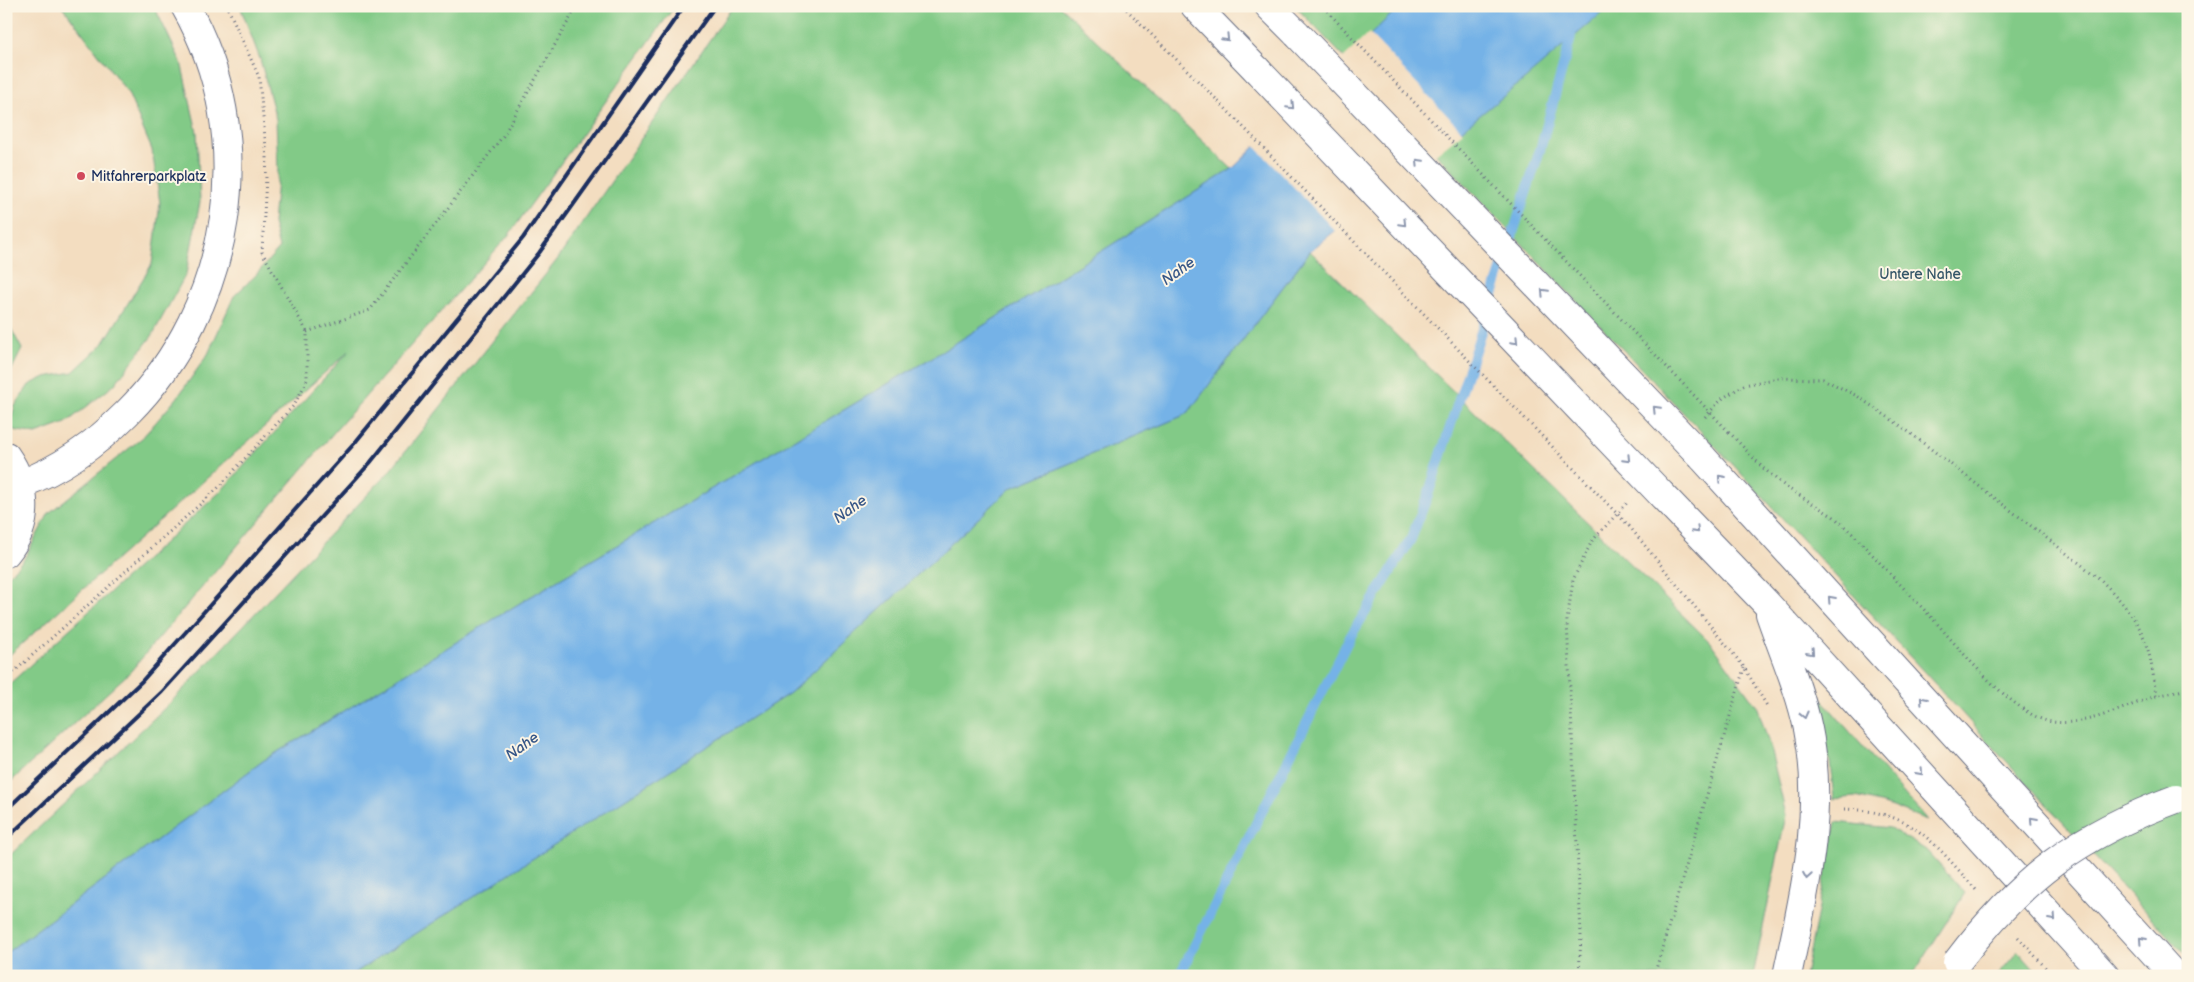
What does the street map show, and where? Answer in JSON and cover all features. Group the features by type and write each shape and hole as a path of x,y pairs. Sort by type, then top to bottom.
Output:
{"main road":[{"path":"21,484 43,476 80,453 113,427 144,397 170,363 191,326 207,288 219,249 226,209 228,168 226,128 218,87 210,60 185,6"},
{"path":"1195,6 1766,603 2105,976"},
{"path":"1270,6 1702,457 2175,976"},
{"path":"6,456 15,469 21,484 24,504 21,526 13,545 6,553"},
{"path":"1766,603 1802,705 1814,769 1815,809 1804,898 1787,976"},
{"path":"1953,969 2004,905 2059,857 2096,834 2135,814 2182,798"}],"path":[{"path":"6,679 217,489 295,404 307,380 307,332 262,252 267,158 259,77 227,6"},
{"path":"307,332 370,310 503,136 577,6"},
{"path":"1123,6 1222,105 1628,526 1744,667 1768,708"},
{"path":"1323,7 1763,468 1786,487 1834,517 1855,536 1992,684 2035,716 2051,722 2067,723 2086,720 2156,696"},
{"path":"1654,976 1744,667"},
{"path":"1815,809 1881,813 1907,822 1931,840 1982,897"},
{"path":"2014,933 2053,976"}],"green space":[{"path":"62,6 154,6 181,62 197,132 200,202 186,274 152,336 114,385 66,423 36,434 8,429 15,406 29,385 45,377 73,372 103,344 152,264 160,203 152,150 128,93"},
{"path":"240,6 675,6 508,236 335,431 130,672 6,786 6,687 220,492 349,351 6,658 6,578 24,559 49,513 142,438 177,398 208,354 234,296 255,276 279,248 273,223 278,170 276,119 260,59"},
{"path":"733,6 1060,6 1232,169 943,351 525,600 263,761 6,953 6,859 172,701 388,473 557,260"},
{"name":"Untere Nahe","path":"1295,6 2188,6 2188,958 1735,467"},
{"path":"1310,251 1711,643 1758,708 1770,747 1786,815 1753,976 350,976 790,693 1011,488 1187,414"},
{"path":"6,319 22,349 6,381"},
{"path":"1803,678 1927,820 1884,804 1856,797 1834,799 1830,762 1821,724"},
{"path":"1836,822 1890,828 1926,850 1965,893 1912,976 1805,976"},
{"path":"2018,951 2040,976 1997,976"}],"water":[{"name":"Nahe","path":"1400,6 1610,6 1525,79 1310,251 1187,414 1011,488 790,693 350,976 6,976 6,953 263,761 525,600 943,351 1232,169"}],"pier":[{"path":"1369,33 1463,132 1337,233 1254,145"}],"waterway":[{"path":"1179,976 1350,637 1411,539 1429,492 1540,150 1570,41 1576,6"}],"railway":[{"path":"6,810 142,681 353,445 523,238 684,6"},
{"path":"6,839 162,692 370,463 539,253 715,6"}],"place":[{"name":"Mitfahrerparkplatz","path":"81,176"}]}
